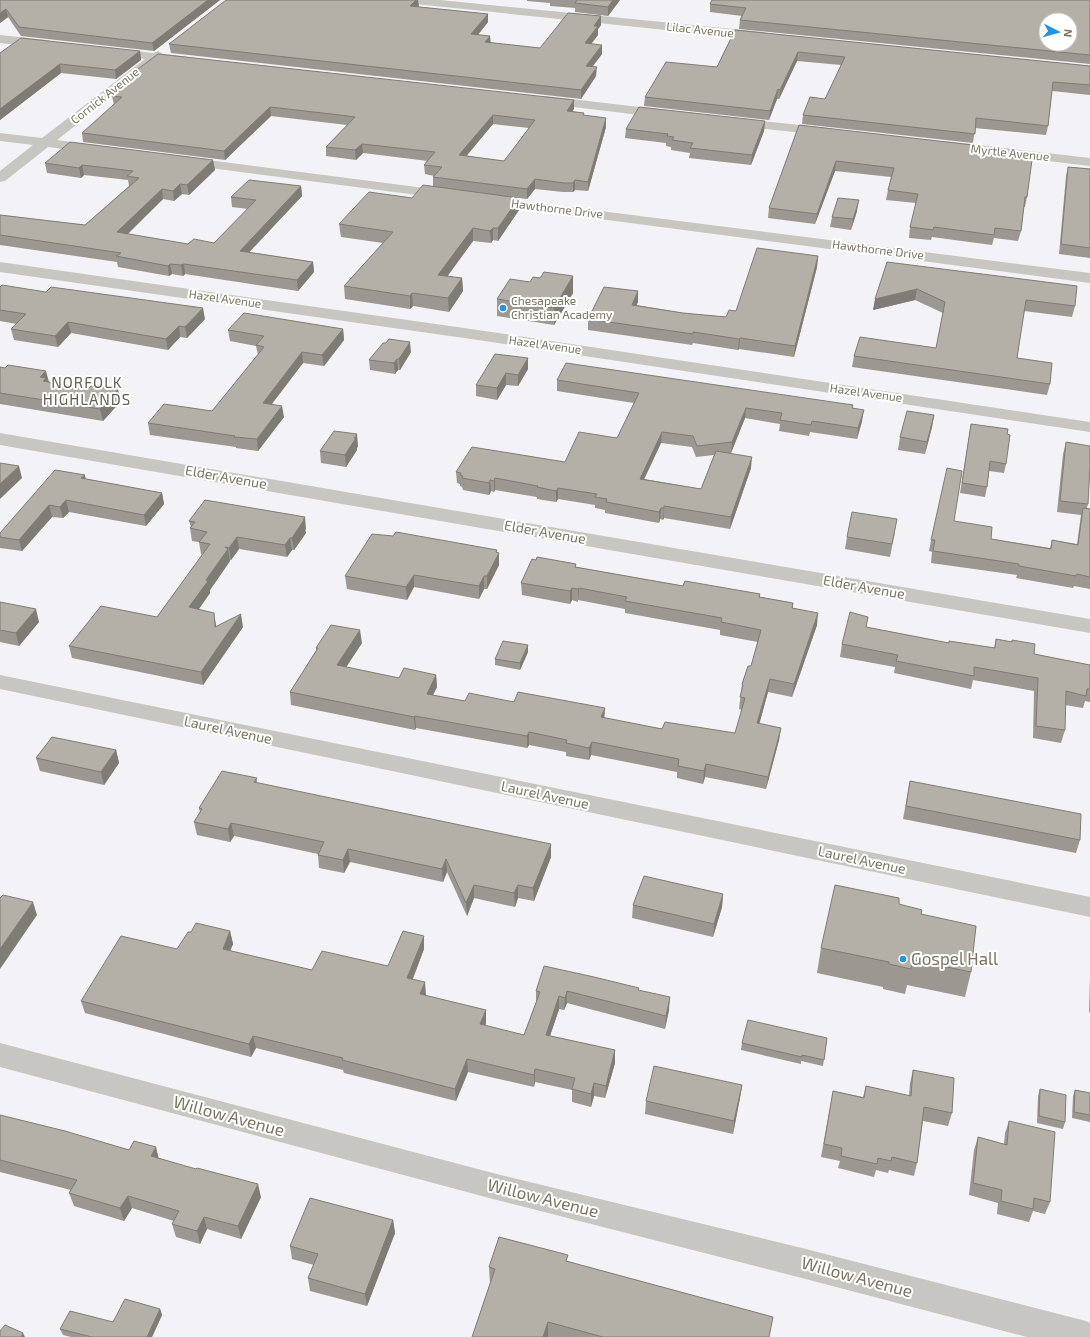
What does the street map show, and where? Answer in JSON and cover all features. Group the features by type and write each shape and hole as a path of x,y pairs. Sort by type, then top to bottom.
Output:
{"street":[{"name":"Lilac Avenue","path":"405,0 773,37"},
{"path":"0,39 62,46"},
{"name":"Cornick Avenue","path":"0,178 168,47"},
{"path":"101,50 195,61"},
{"path":"536,100 679,116"},
{"path":"726,121 837,133"},
{"path":"0,137 108,151"},
{"name":"Myrtle Avenue","path":"932,144 1090,162"},
{"path":"171,159 463,197"},
{"name":"Hawthorne Drive","path":"479,199 1090,278"},
{"name":"Hazel Avenue","path":"0,267 471,334 1090,427"},
{"name":"Elder Avenue","path":"0,439 1090,626"},
{"name":"Laurel Avenue","path":"0,682 1090,907"},
{"name":"Willow Avenue","path":"0,1055 493,1186 794,1261 1086,1337"}],"building":[{"path":"0,0 208,0 152,43 19,27 6,9 0,13"},
{"path":"226,0 416,0 410,6 488,14 471,34 490,36 485,42 540,48 568,13 601,16 594,26 598,26 585,43 602,45 586,66 597,67 581,90 169,44"},
{"path":"577,0 613,0 608,7 575,3"},
{"path":"712,0 1090,0 1090,55 1060,52 1078,52 1078,12 1038,12 1038,50 740,20 746,8 710,4"},
{"path":"735,30 1090,66 1090,85 1053,82 1048,126 976,118 975,134 803,115 810,97 825,99 845,57 798,52 780,90 778,89 770,111 645,97 666,62 717,67"},
{"path":"21,38 140,51 115,70 60,64 0,109 0,53"},
{"path":"158,54 574,100 567,111 606,118 588,182 575,180 573,183 564,183 535,179 527,189 433,177 442,167 424,165 435,152 362,144 355,150 326,147 355,117 340,115 270,107 224,151 82,133 122,97 112,96 141,73 134,72","holes":["493,115 535,120 504,161 459,155"]},
{"path":"639,107 765,121 752,155 690,148 693,143 672,140 674,137 667,136 668,134 626,129"},
{"path":"799,125 973,145 972,153 1032,160 1027,197 1025,197 1021,231 995,228 994,235 934,227 933,230 910,227 918,194 888,190 894,168 836,161 817,214 769,208"},
{"path":"70,142 213,160 187,185 180,184 173,191 162,189 117,232 188,244 194,239 214,243 256,200 231,197 249,180 301,186 240,251 313,262 297,280 184,264 170,264 168,266 116,256 121,253 0,235 0,215 85,225 139,178 127,176 133,171 82,165 79,168 45,163"},
{"path":"1068,167 1090,169 1090,248 1061,244"},
{"path":"423,185 519,198 498,228 493,228 490,231 473,228 438,275 462,278 448,298 412,293 410,296 344,286 393,232 339,224 369,192 412,198"},
{"path":"838,198 859,200 853,219 832,217"},
{"path":"757,248 818,256 795,346 693,332 693,334 588,319 604,287 638,291 632,305 683,313 726,317 729,310 736,311"},
{"path":"887,262 1077,286 1075,306 1026,300 1017,358 1052,363 1050,384 854,356 860,337 936,348 945,302 917,289 875,299"},
{"path":"544,272 573,276 554,308 497,299 510,279 530,282 533,277 540,278"},
{"path":"2,285 46,292 51,287 203,308 185,327 179,326 166,339 68,322 55,336 11,329 26,314 0,310 0,287"},
{"path":"244,313 343,329 322,355 302,352 263,403 282,406 257,439 234,437 235,436 148,423 164,404 212,411 264,347 256,345 264,336 228,330"},
{"path":"389,339 410,342 399,359 397,359 394,363 369,360 383,343 386,343"},
{"path":"495,354 528,358 518,375 506,373 497,388 476,385"},
{"path":"566,363 853,405 852,408 864,410 858,428 812,421 811,425 780,420 782,413 746,408 732,442 697,446 693,436 662,432 640,479 701,489 716,451 752,457 731,517 664,506 664,508 661,508 659,512 606,502 607,499 595,497 597,494 558,488 556,491 495,478 494,481 490,480 489,483 462,478 463,476 460,475 461,473 456,472 472,447 565,462 579,432 617,438 639,393 557,380"},
{"path":"8,365 46,371 40,377 46,378 43,381 88,389 91,386 118,390 100,409 0,393 0,367 5,368"},
{"path":"907,411 934,415 927,442 900,437"},
{"path":"971,424 1008,429 1007,434 1010,435 1006,464 990,461 987,487 962,483"},
{"path":"334,431 357,434 345,455 320,451"},
{"path":"1066,442 1090,446 1088,504 1060,501"},
{"path":"0,463 19,466 0,484"},
{"path":"947,468 962,471 954,521 992,527 991,539 1051,549 1052,540 1078,545 1083,508 1090,509 1090,577 1077,574 1076,576 1019,566 1019,564 933,551 935,540 931,540"},
{"path":"55,470 85,475 81,478 162,493 144,515 66,500 60,507 49,505 19,540 0,537 0,533"},
{"path":"205,500 305,517 292,538 290,538 285,545 237,537 229,548 225,547 228,549 206,580 208,581 189,607 214,613 215,627 241,614 201,672 69,646 101,606 157,617 210,544 199,542 207,532 190,528 195,522 189,521"},
{"path":"852,512 897,519 892,544 847,537"},
{"path":"396,532 497,550 496,552 499,553 487,576 484,576 479,586 414,575 406,587 345,576 372,534 393,536"},
{"path":"537,557 576,564 575,567 683,586 685,581 760,594 759,597 793,603 792,608 818,613 794,684 770,679 757,723 781,728 768,777 706,764 704,771 678,766 679,759 592,742 589,748 566,743 567,740 529,732 527,736 414,717 290,692 331,625 360,630 337,665 399,678 404,668 436,675 427,694 465,701 469,693 514,702 518,692 605,708 601,717 662,729 665,722 735,733 745,698 740,697 742,684 748,666 751,666 761,630 721,622 722,618 625,601 627,597 579,588 572,588 570,591 521,583 532,559 536,560"},
{"path":"0,602 36,609 16,633 0,630"},
{"path":"850,612 868,617 866,627 949,643 949,641 995,648 996,639 1035,644 1034,654 1090,665 1090,689 1087,689 1086,696 1066,691 1065,730 1036,726 1038,678 974,667 974,676 896,661 898,655 842,644"},
{"path":"503,641 528,645 520,663 495,659"},
{"path":"52,737 116,750 101,772 36,758"},
{"path":"222,771 257,778 254,782 551,844 533,888 518,885 514,893 474,885 466,903 446,859 442,869 348,849 343,860 318,855 324,842 231,823 228,829 194,822 202,809 199,808"},
{"path":"910,781 1081,814 1080,840 906,806"},
{"path":"644,876 723,894 714,924 633,905"},
{"path":"835,885 899,898 899,904 922,910 921,914 976,926 971,972 912,960 911,969 889,964 889,962 821,948"},
{"path":"3,895 33,902 0,949 0,898"},
{"path":"196,923 230,931 223,949 312,970 322,951 388,966 403,931 424,936 407,978 425,982 420,994 486,1010 480,1024 524,1035 540,992 536,991 544,966 639,988 638,990 670,997 666,1016 567,991 565,998 559,996 546,1035 615,1050 606,1086 594,1083 591,1094 572,1089 575,1078 535,1069 534,1075 467,1059 455,1089 342,1060 343,1058 253,1036 249,1044 81,1001 121,936 177,949 188,932 191,932"},
{"path":"748,1020 827,1038 824,1060 802,1055 802,1057 742,1043"},
{"path":"654,1066 742,1085 734,1121 646,1101"},
{"path":"913,1070 954,1078 952,1113 924,1107 917,1163 892,1157 891,1161 878,1158 877,1164 841,1156 842,1148 824,1144 833,1091 864,1098 866,1086 911,1096"},
{"path":"1040,1089 1066,1095 1065,1122 1039,1116"},
{"path":"1075,1090 1090,1093 1090,1115 1074,1112"},
{"path":"0,1115 65,1131 129,1150 134,1141 156,1147 151,1156 258,1184 238,1226 204,1217 197,1231 172,1224 179,1211 128,1196 120,1208 69,1193 77,1180 0,1160"},
{"path":"1009,1121 1055,1132 1050,1202 1034,1198 1033,1209 1001,1201 1002,1190 973,1183 978,1137 1007,1145"},
{"path":"310,1198 393,1220 365,1294 308,1278 318,1254 290,1246"},
{"path":"499,1237 568,1255 566,1261 773,1317 769,1337 603,1337 548,1322 543,1337 472,1337 495,1269 489,1267"},
{"path":"125,1299 160,1309 147,1337 92,1337 60,1329 70,1311 113,1322"},
{"path":"5,1325 23,1333 21,1337 0,1337 0,1331"}],"place":[{"name":"Chesapeake Christian Academy","path":"503,308"},
{"name":"Gospel Hall","path":"903,959"}],"district":[{"name":"NORFOLK HIGHLANDS","path":"87,392"}]}
